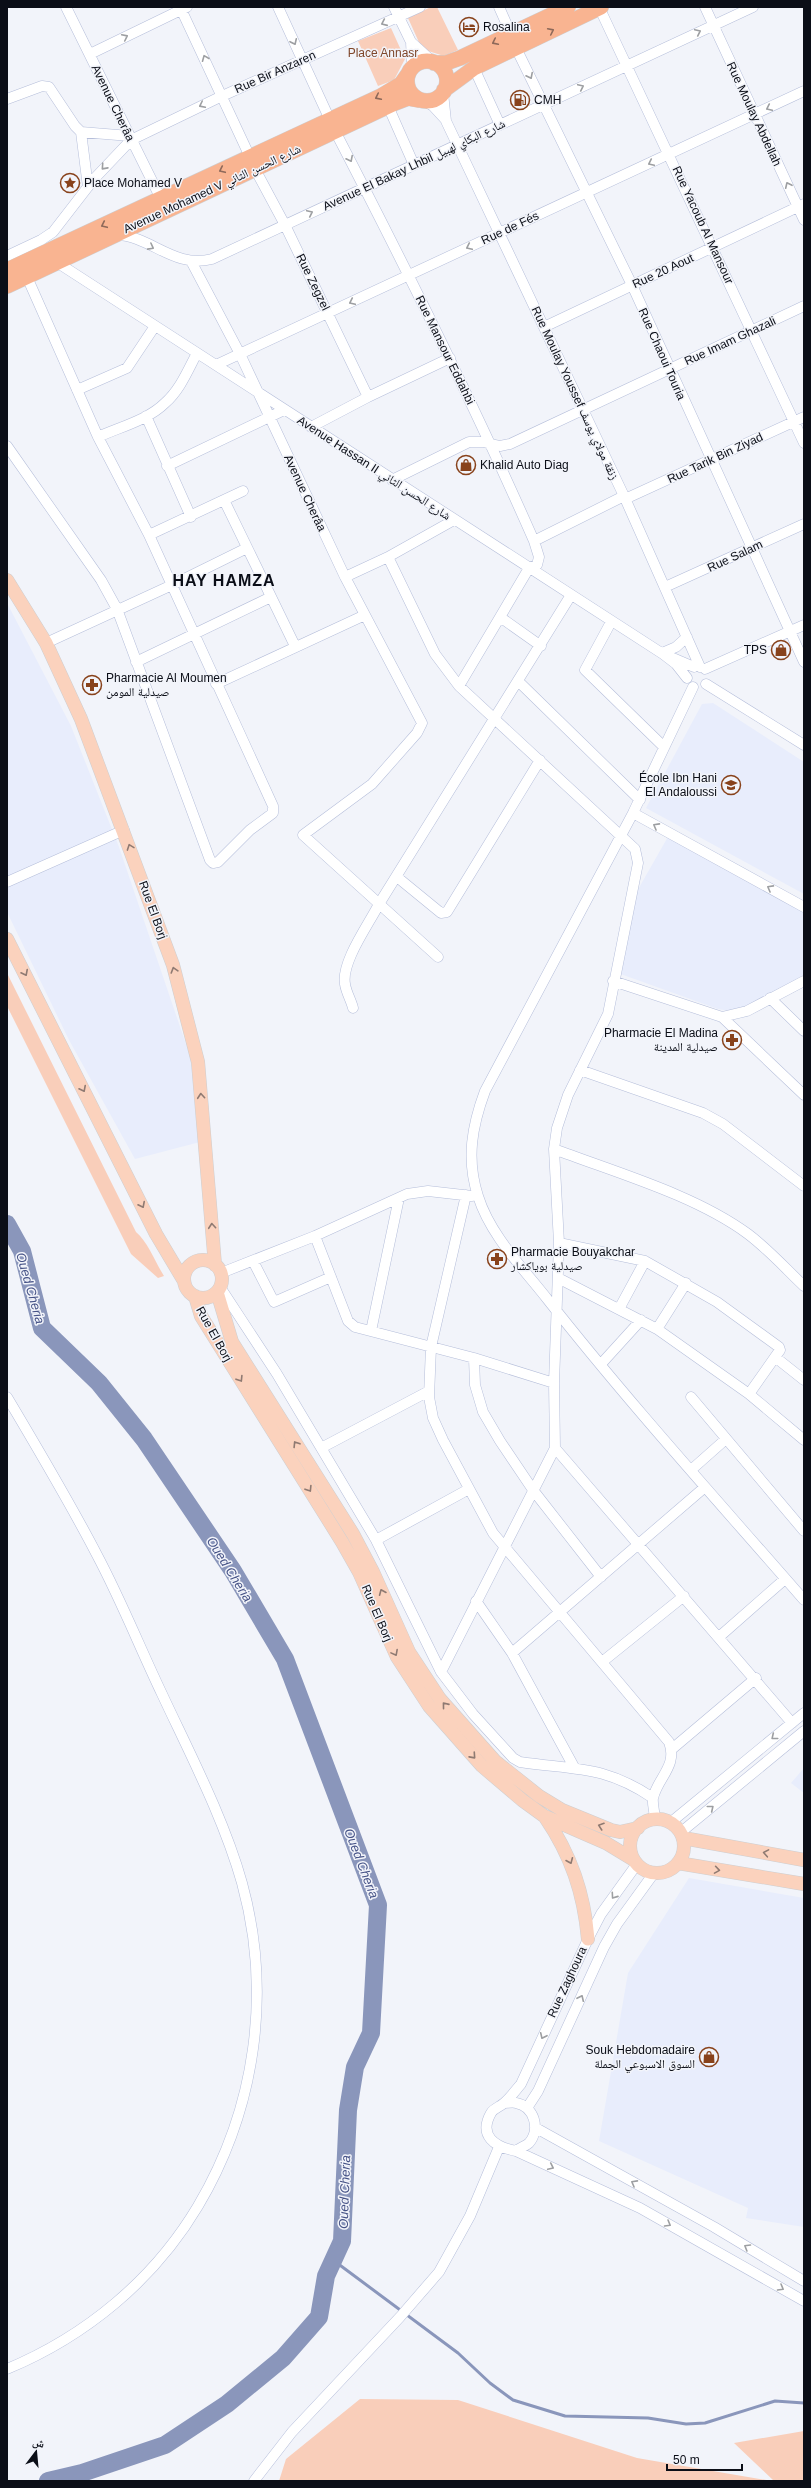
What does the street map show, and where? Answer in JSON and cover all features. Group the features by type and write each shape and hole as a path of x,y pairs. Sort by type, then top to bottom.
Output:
{"highway":[{"name":"Avenue Mohamed V شارع الحسن الثاني","path":"333,125 408,98 422,100 435,99 455,80 513,41 568,7"},
{"name":"Avenue Mohamed V شارع الحسن الثاني","path":"7,286 115,235 252,163 333,125 401,84 409,72 423,62 434,63 453,61 513,41 600,7"},
{"path":"434,63 444,71 446,77 444,92"},
{"path":"409,72 407,86 410,92 422,100"},
{"name":"Avenue Mohamed V شارع الحسن الثاني","path":"7,270 161,199 252,163"}],"main road":[{"name":"Rue El Borj","path":"7,580 46,643 92,744 172,965 198,1062 218,1269"},
{"path":"7,939 156,1234 184,1281 186,1287 195,1296 206,1298 218,1289 218,1269 210,1262 197,1261 187,1269 184,1281"},
{"name":"Rue El Borj","path":"218,1289 232,1342 352,1534 373,1572 409,1652 440,1699 495,1761 539,1796 562,1810 611,1830 625,1832 638,1828"},
{"name":"Rue El Borj","path":"195,1296 201,1316 359,1572 385,1635 417,1691 482,1766 522,1800 544,1816 606,1844 635,1862"},
{"path":"544,1816 564,1847 576,1874 585,1909 588,1939"},
{"path":"682,1835 684,1851 678,1863 668,1871 654,1873 635,1862 630,1843 638,1828 646,1822 655,1820 670,1823 682,1835 804,1860"},
{"path":"678,1863 804,1884"}],"street":[{"name":"Avenue Cherâa","path":"66,7 161,199"},
{"name":"Rue Mansour Eddahbi","path":"278,7 333,125 492,445 534,541 539,561 538,565 529,568"},
{"path":"394,7 411,42 434,63"},
{"name":"Rue Bir Anzaren","path":"130,138 420,7"},
{"name":"Rue Chaoui Touria","path":"499,7 513,41 632,286 710,460 754,547 789,632 804,662"},
{"name":"Rue Yacoub Al Mansour","path":"600,7 804,444"},
{"name":"Rue Moulay Abdellah","path":"705,7 755,114 801,205 804,220"},
{"name":"Avenue El Bakay Lhbil شارع البكاي لهبيل","path":"115,235 131,237 163,253 191,261 212,259 753,7"},
{"path":"90,54 183,8"},
{"name":"Rue Zegzel","path":"183,8 220,97 252,163 285,225 368,397"},
{"path":"409,72 412,61 411,42"},
{"path":"474,68 500,124"},
{"path":"7,99 42,86 49,87 75,126 81,132 88,187"},
{"path":"444,92 446,121"},
{"name":"Rue de Fés","path":"216,365 804,92"},
{"path":"422,100 437,109 446,121"},
{"path":"388,106 414,165"},
{"name":"Rue Moulay Youssef زنقة مولاي يوسف","path":"446,121 625,498 687,637 699,668"},
{"path":"81,132 130,138"},
{"path":"7,256 41,240 53,232 88,187 130,138"},
{"name":"Rue 20 Aout","path":"544,327 801,205"},
{"name":"Avenue Cherâa","path":"191,261 240,354 345,578 422,723 417,733 372,784 303,835 379,904"},
{"name":"Avenue Hassan II شارع الحسن الثاني","path":"58,263 611,622 663,653 676,664 687,678"},
{"path":"7,446 101,580 117,609 213,863 218,862 274,810 149,535 98,437 27,277"},
{"name":"Rue Imam Ghazali","path":"392,480 469,442 484,442 492,445 510,444 804,306"},
{"path":"77,390 127,368 155,326"},
{"path":"98,437 146,416 164,404 174,393 197,353"},
{"path":"312,428 368,397 450,358"},
{"path":"168,466 284,410"},
{"path":"146,416 190,517"},
{"name":"Rue Tarik Bin Ziyad","path":"534,541 804,417"},
{"path":"149,535 243,491"},
{"path":"224,500 295,646"},
{"path":"345,578 388,557 454,520"},
{"name":"Rue Salam","path":"665,587 804,524"},
{"path":"46,643 172,585 247,548"},
{"path":"388,557 435,654 459,686 635,849 638,863 605,1024 580,1070 562,1111 554,1149 559,1243 554,1383 555,1448 441,1672"},
{"path":"459,686 529,568"},
{"path":"353,1008 345,983 346,970 379,904 519,682 571,595"},
{"path":"136,662 271,597"},
{"path":"216,684 295,646 365,615"},
{"path":"500,617 541,646"},
{"path":"611,622 585,670 664,748"},
{"path":"663,653 699,668 708,676 706,684 702,688 693,687 688,684 687,678 689,671 699,668 789,632 804,625"},
{"path":"663,653 676,647 687,637"},
{"path":"519,682 640,800"},
{"path":"706,684 804,745"},
{"path":"693,687 640,800 485,1091 474,1119 470,1141 472,1172 478,1197 490,1222 509,1250 557,1312 785,1579 803,1596"},
{"path":"397,877 441,913 445,914 540,760"},
{"path":"633,813 804,907"},
{"path":"7,882 124,830"},
{"path":"379,904 438,957"},
{"path":"722,1017 747,1011 804,980"},
{"path":"613,981 722,1017 804,1095"},
{"path":"770,998 804,1031"},
{"path":"580,1070 702,1113 723,1124 804,1186"},
{"path":"554,1149 688,1201 719,1215 749,1235 804,1286"},
{"path":"218,1269 253,1261 418,1191 478,1197"},
{"path":"466,1196 432,1347 429,1391 433,1418 468,1489 494,1533 558,1612 665,1735 672,1749 672,1754 665,1775 653,1798 655,1820"},
{"path":"371,1331 399,1198"},
{"path":"315,1236 348,1321 355,1327 474,1358 554,1383"},
{"path":"559,1243 645,1261 686,1283 779,1347 780,1350 775,1358 749,1394"},
{"path":"253,1261 274,1302 331,1277"},
{"path":"619,1308 645,1261"},
{"path":"558,1278 619,1308 657,1329 749,1394 804,1440"},
{"path":"657,1329 686,1283"},
{"path":"218,1289 277,1374 376,1540 441,1672 473,1714 513,1758 520,1762 574,1767 616,1776 653,1798"},
{"path":"601,1364 641,1320"},
{"path":"474,1358 475,1385 483,1412 500,1441 533,1490 601,1577"},
{"path":"775,1358 804,1380"},
{"path":"321,1448 429,1391"},
{"path":"7,1397 98,1557 217,1816 230,1848 244,1894 255,1949 257,1984 253,2053 238,2120 223,2159 190,2220 166,2253 118,2301 67,2339 7,2369"},
{"path":"692,1397 804,1531"},
{"path":"691,1470 726,1438"},
{"path":"555,1448 756,1678 792,1723"},
{"path":"512,1653 558,1612 640,1544 705,1486"},
{"path":"376,1540 468,1489"},
{"path":"719,1637 785,1579"},
{"path":"602,1662 684,1596"},
{"path":"476,1601 512,1653 574,1767"},
{"path":"672,1749 756,1678"},
{"path":"670,1823 804,1712"},
{"path":"682,1835 804,1731"},
{"name":"Rue Zaghoura","path":"499,2147 489,2137 487,2124 492,2111 504,2103 521,2084 588,1939 601,1914 635,1862"},
{"name":"Rue Zaghoura","path":"527,2108 538,2091 604,1947 617,1924 654,1873"},
{"path":"504,2103 516,2103 527,2108 534,2117 536,2128 529,2143 516,2151"},
{"path":"536,2128 714,2227 804,2281"},
{"path":"254,2481 292,2432 426,2289 439,2272 460,2237 499,2147 516,2151 640,2208 804,2301"}],"shaded area":[{"path":"7,603 71,726 119,847 192,1062 200,1142 135,1159 69,1040 7,912"},
{"name":"École Ibn Hani El Andaloussi","path":"713,703 804,762 804,894 646,808 702,704"},
{"path":"669,835 804,907 804,976 739,1011 730,1011 718,1009 615,972 628,907"},
{"path":"804,1768 804,1793 791,1783"},
{"name":"Souk Hebdomadaire السوق الاسبوعي الجملة","path":"689,1878 804,1898 804,2227 746,2218 748,2208 599,2141 628,1973"}],"green space":[{"name":"Place Annasr","path":"431,7 437,7 458,50 444,56 422,49 408,18"},
{"name":"Place Annasr","path":"391,28 405,59 394,80 378,86 358,41"},
{"path":"7,973 136,1232 148,1247 164,1276 158,1278 131,1254 7,1006"},
{"path":"360,2399 458,2400 637,2458 772,2481 279,2481 286,2459"},
{"path":"804,2431 804,2481 774,2481 734,2443"}],"waterway":[{"name":"Oued Cheria","path":"7,1224 22,1251 42,1328 99,1383 144,1439 233,1571 285,1659 378,1905 371,2033 355,2067 348,2110 342,2241 326,2276 319,2317 283,2358 227,2404 165,2445 82,2473 48,2481"},
{"path":"333,2260 458,2353 490,2383 513,2400 565,2416 648,2418 686,2424 705,2423 775,2401 804,2403"}],"place":[{"name":"Rosalina","path":"469,27"},
{"name":"CMH","path":"520,100"},
{"name":"Place Mohamed V","path":"70,183"},
{"name":"Khalid Auto Diag","path":"466,465"},
{"name":"TPS","path":"781,650"},
{"name":"Pharmacie Al Moumen صيدلية المومن","path":"92,685"},
{"name":"École Ibn Hani El Andaloussi","path":"731,785"},
{"name":"Pharmacie El Madina صيدلية المدينة","path":"732,1040"},
{"name":"Pharmacie Bouyakchar صيدلية بوياكشار","path":"497,1259"},
{"name":"Souk Hebdomadaire السوق الاسبوعي الجملة","path":"709,2057"}],"district":[{"name":"HAY HAMZA","path":"224,580"}]}
